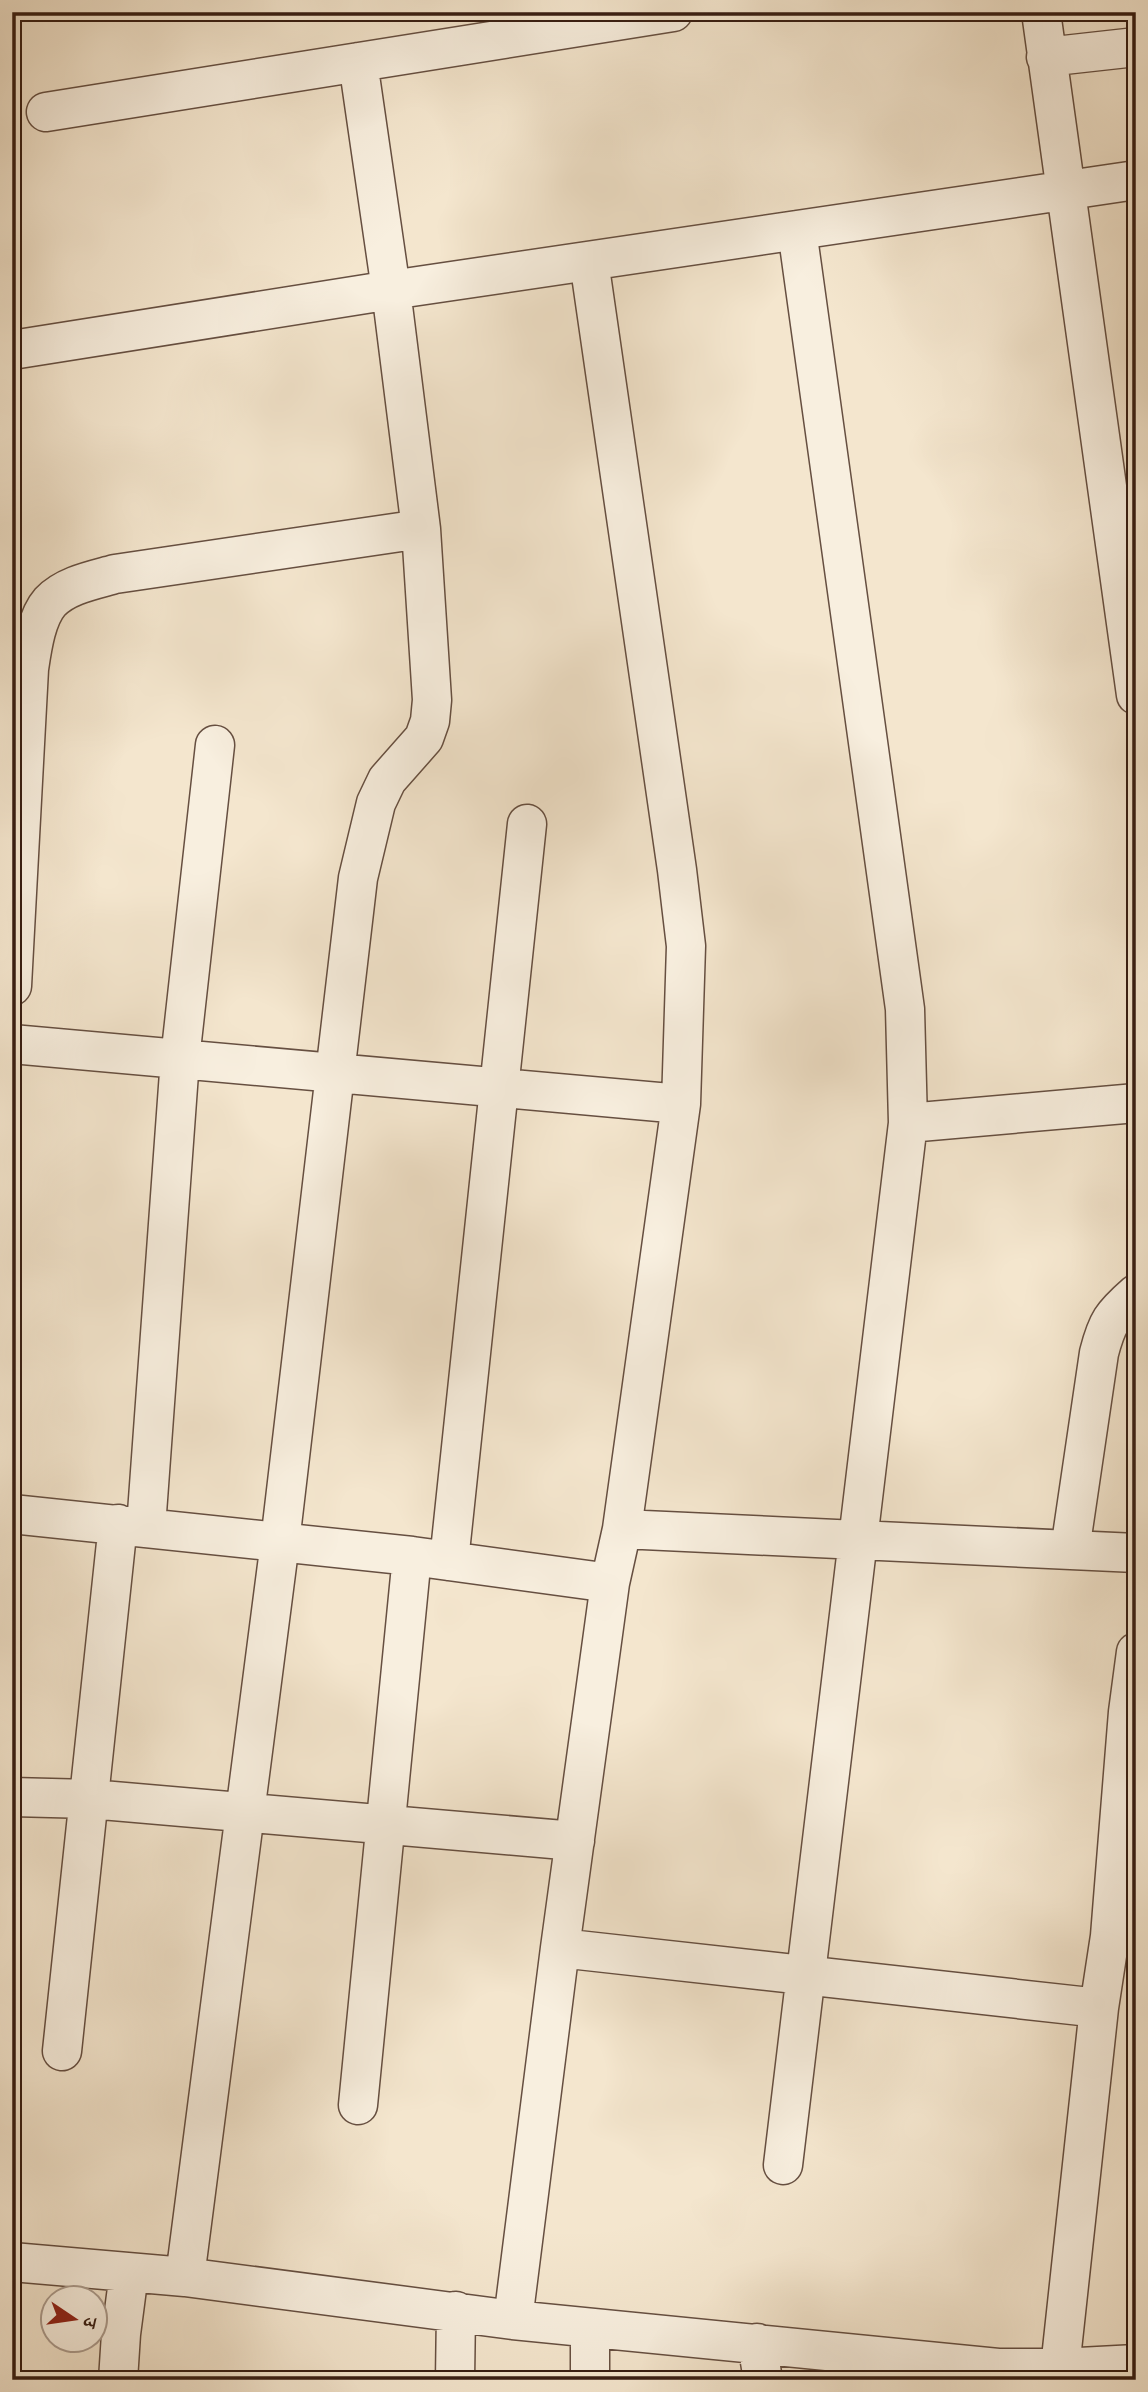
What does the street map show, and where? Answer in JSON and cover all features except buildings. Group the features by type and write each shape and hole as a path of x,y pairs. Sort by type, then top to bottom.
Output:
{"street":[{"path":"46,112 358,62 520,24 673,12"},
{"path":"1041,12 1136,695"},
{"path":"1046,57 1136,47"},
{"path":"185,2277 280,1542 358,877 376,803 387,780 424,738 430,721 432,700 421,529 391,290 358,62"},
{"path":"12,350 391,290 1136,180"},
{"path":"783,2165 908,1124 905,1009 797,230"},
{"path":"513,2320 610,1583 622,1529 681,1104 685,946 673,842 589,261"},
{"path":"12,986 18,802 29,669 36,632 50,602 75,586 115,574 421,529"},
{"path":"62,2051 90,1799 132,1526 215,745"},
{"path":"358,2105 386,1824 430,1559 499,1088 527,824"},
{"path":"12,1044 681,1104"},
{"path":"908,1124 1136,1103"},
{"path":"1070,1550 1099,1353 1105,1331 1114,1314 1136,1294"},
{"path":"12,1514 430,1559 610,1583"},
{"path":"622,1529 1136,1553"},
{"path":"1060,2368 1099,2008 1123,1937 1136,1652"},
{"path":"12,1797 90,1799 575,1841"},
{"path":"560,1948 1099,2008"},
{"path":"12,2262 185,2277 513,2320 757,2343 999,2374 1136,2364"},
{"path":"118,2380 129,2273"},
{"path":"455,2380 457,2311"},
{"path":"590,2328 590,2380"},
{"path":"757,2343 762,2380"}]}
